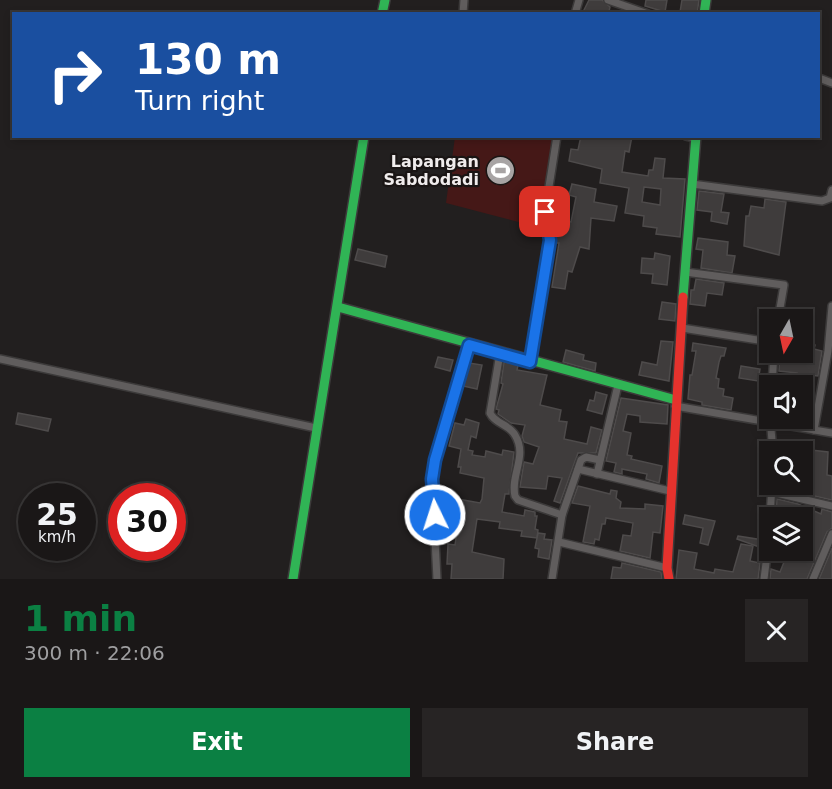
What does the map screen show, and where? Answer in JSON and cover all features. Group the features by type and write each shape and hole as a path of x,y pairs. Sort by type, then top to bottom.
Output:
{"street":[{"path":"608,0 642,12"},
{"path":"293,579 364,138"},
{"path":"530,362 550,240 545,212 557,138"},
{"path":"669,579 667,568 670,491 692,184 692,138"},
{"path":"692,184 828,200"},
{"path":"828,200 832,190"},
{"path":"828,200 832,207"},
{"path":"685,272 784,285 780,309"},
{"path":"814,430 828,351 832,306"},
{"path":"338,307 675,403 759,418"},
{"path":"682,328 759,340"},
{"path":"437,579 432,479 448,411 469,345"},
{"path":"500,353 490,413 494,420 513,432 521,450 515,496 518,500 562,515"},
{"path":"0,359 316,428"},
{"path":"597,474 618,385"},
{"path":"810,429 832,433"},
{"path":"552,579 562,515 578,469 583,457 600,459"},
{"path":"578,469 670,491"},
{"path":"795,495 832,506"},
{"path":"813,579 832,534"},
{"path":"559,542 667,568"},
{"path":"822,558 832,560"},
{"path":"764,579 766,561"}],"shaded area":[{"name":"Lapangan Sabdodadi","path":"455,138 554,138 541,228 446,203"}],"building":[{"path":"589,0 602,0 610,7 608,12 583,12"},
{"path":"646,0 667,0 665,12 645,6"},
{"path":"682,0 699,0 697,12 680,12"},
{"path":"581,138 632,138 629,152 625,151 622,172 648,176 649,170 653,170 655,158 665,159 663,178 685,179 680,237 656,234 657,228 643,226 644,216 625,213 629,188 600,183 602,169 569,161 571,149 578,150","holes":["644,187 661,189 660,205 642,202"]},
{"path":"572,184 596,189 594,202 617,206 614,221 591,218 589,249 580,247 572,272 568,271 565,289 552,287 559,243 555,243 555,235 557,225 562,226 563,221 571,222 576,197 569,195"},
{"path":"699,191 724,194 721,212 729,213 727,224 711,221 712,212 697,210"},
{"path":"765,199 786,202 779,255 744,246 746,216 749,216 751,206 764,208"},
{"path":"698,238 728,242 727,255 735,256 732,273 701,268 703,250 696,249"},
{"path":"358,249 387,256 385,267 355,260"},
{"path":"655,253 670,256 667,285 652,283 653,274 641,273 642,258 654,259"},
{"path":"696,279 724,283 722,295 707,293 705,306 690,304 691,290 694,290"},
{"path":"662,302 676,304 675,321 659,319"},
{"path":"661,341 673,342 669,381 639,375 642,362 657,365"},
{"path":"693,343 726,348 719,362 716,378 719,379 718,388 724,389 723,396 733,398 731,410 702,405 702,402 688,399 690,375 692,375 696,351 692,351"},
{"path":"813,344 815,345 814,349 822,351 818,376 779,371 779,363 813,363"},
{"path":"566,350 584,355 583,360 596,363 595,371 563,362"},
{"path":"438,357 453,360 450,371 435,367"},
{"path":"504,362 518,365 517,370 547,375 540,405 561,410 559,421 567,422 564,439 587,444 591,427 602,430 596,453 578,453 560,503 554,501 562,478 548,476 546,489 520,487 524,462 533,464 539,447 524,442 522,436 525,425 511,423 498,414 499,410 496,409 503,384 501,383"},
{"path":"469,363 482,365 477,389 463,386"},
{"path":"741,366 760,369 758,381 739,378"},
{"path":"596,392 607,395 602,414 587,410 590,400 594,401"},
{"path":"621,398 668,405 667,424 640,422 640,416 627,414 623,431 631,433 627,455 632,456 631,459 662,466 659,483 646,479 647,474 622,469 622,474 614,472 616,463 606,461"},
{"path":"18,413 51,419 48,431 16,424"},
{"path":"466,419 479,423 476,438 471,436 468,450 473,451 472,455 485,457 486,451 502,455 503,450 514,452 509,494 505,494 502,512 524,516 525,510 535,512 537,516 535,529 538,530 537,538 521,536 522,531 499,528 500,522 477,519 472,552 504,559 503,579 451,579 452,564 447,564 448,544 455,545 458,524 447,523 446,501 452,502 452,498 480,503 482,499 484,478 460,473 461,467 458,467 461,449 449,446 455,423 464,425"},
{"path":"813,450 828,452 827,475 832,476 832,500 810,495 813,495"},
{"path":"578,486 610,494 611,490 617,491 616,498 621,502 620,508 645,509 645,504 663,506 660,533 653,532 650,558 620,551 623,535 631,536 633,523 606,518 605,524 602,524 599,540 595,539 594,544 583,542 590,506 572,503"},
{"path":"777,499 805,507 777,507"},
{"path":"822,509 832,512 832,528 827,532 807,579 770,579 771,569 780,572 784,561 813,561 813,511 821,514"},
{"path":"685,515 715,521 708,545 700,543 703,528 683,524"},
{"path":"538,533 545,534 544,539 552,540 549,559 538,557 539,549 535,548"},
{"path":"738,536 759,539 759,547 737,539"},
{"path":"741,544 753,546 750,561 760,563 758,579 676,579 679,550 697,553 694,569 714,573 715,569 733,572"},
{"path":"832,548 832,579 819,579"},
{"path":"622,563 661,572 662,579 611,579 613,567 621,568"}],"traffic: fast":[{"path":"382,12 385,0"},
{"path":"704,12 706,0"},
{"path":"293,579 364,138"},
{"path":"683,297 696,138"},
{"path":"338,307 676,400"}],"traffic: jam":[{"path":"669,579 667,568 683,297"}],"place":[{"name":"Lapangan Sabdodadi","path":"500,170"}],"route":[{"path":"435,515 432,479 435,460 469,345 530,362 550,240 545,212"}]}
